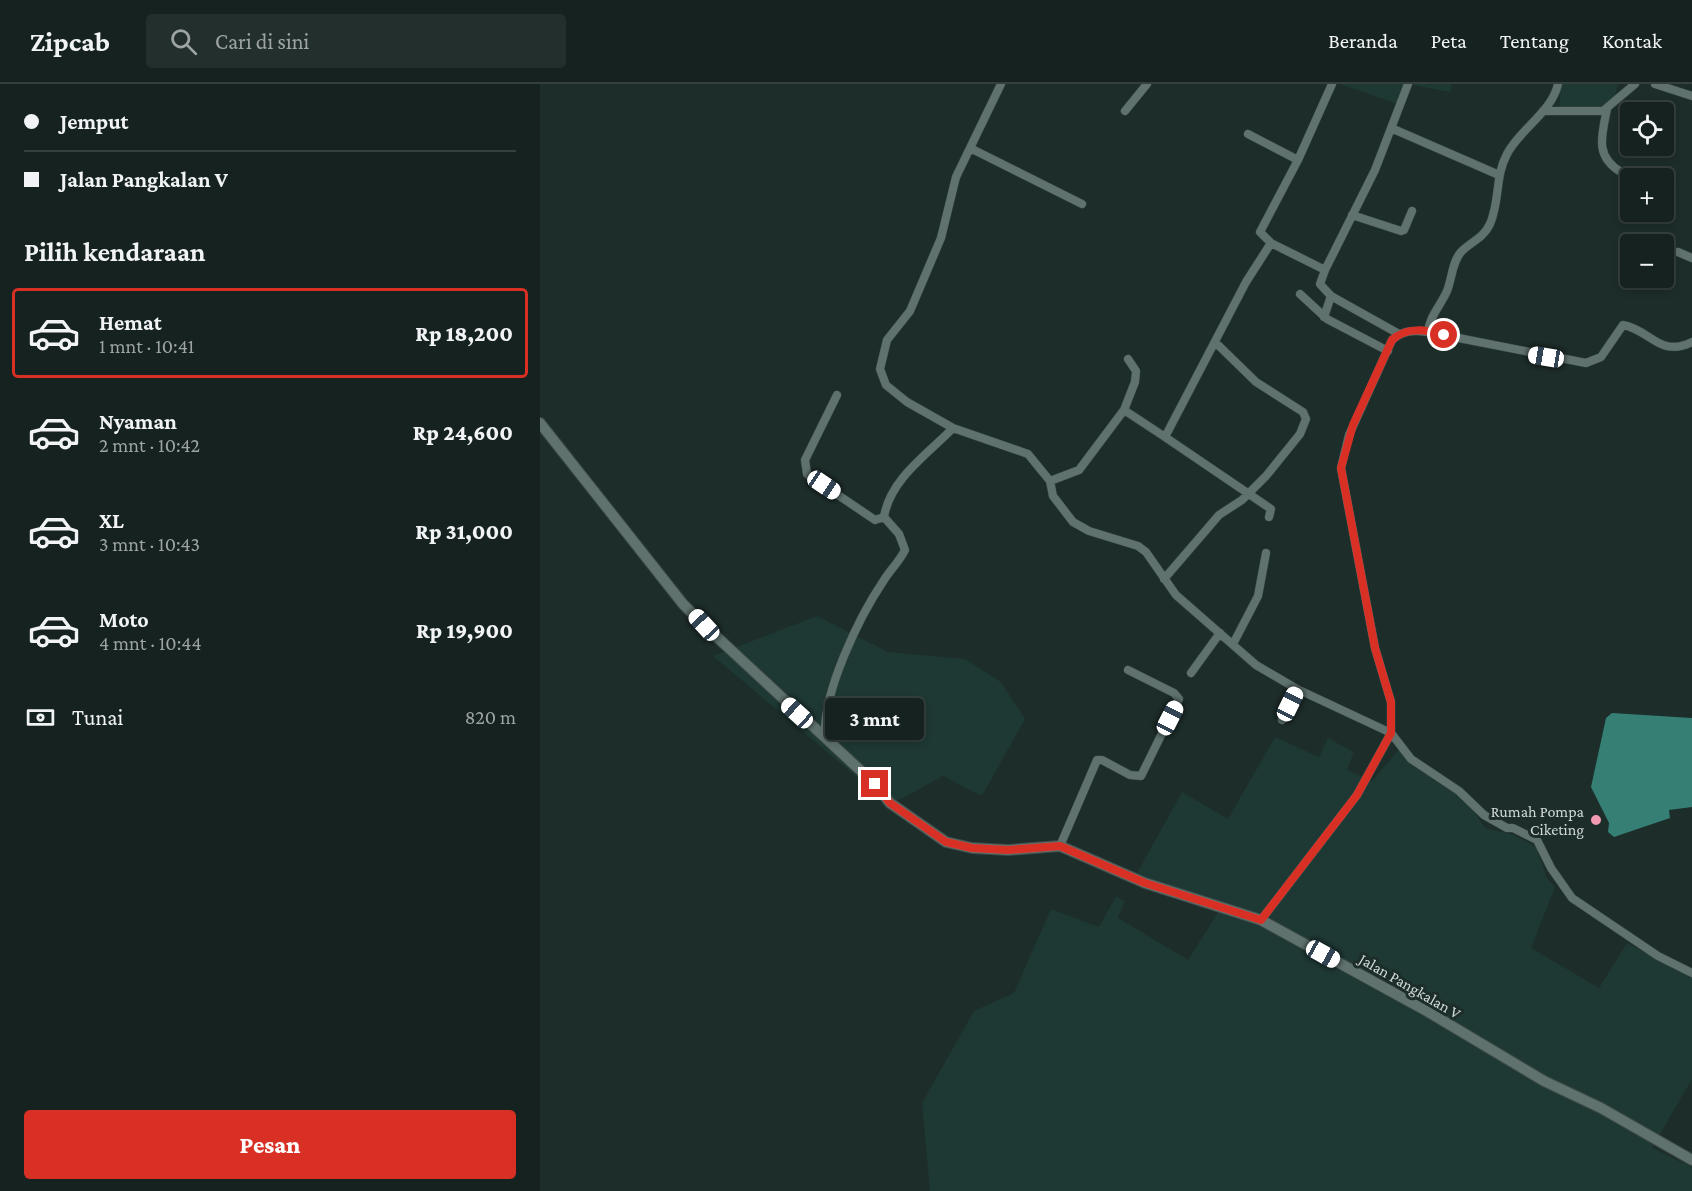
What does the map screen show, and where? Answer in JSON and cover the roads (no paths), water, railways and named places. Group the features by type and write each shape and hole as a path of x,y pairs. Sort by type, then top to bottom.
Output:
{"street":[{"path":"1001,84 949,197 934,258 910,311 887,340 880,369 886,385 908,402 953,428 1028,454 1050,481 1053,496 1073,522 1089,531 1138,546 1146,552 1176,595 1256,666 1297,689 1391,733 1411,759 1459,791 1484,815 1507,828 1513,828 1537,840 1551,868 1572,898 1658,956 1692,973"},
{"path":"1125,111 1147,84"},
{"path":"1325,270 1271,243 1262,236 1262,225 1298,160 1332,84"},
{"path":"1399,334 1331,296 1320,284 1376,170 1408,84"},
{"path":"1428,332 1429,322 1447,291 1459,256 1462,251 1475,243 1490,224 1496,203 1499,175 1507,154 1543,111 1558,84"},
{"path":"1543,111 1589,112 1607,109 1635,84"},
{"path":"1655,84 1692,96"},
{"path":"1607,109 1602,129 1604,155 1608,164 1620,171"},
{"path":"1391,128 1499,175"},
{"path":"1248,134 1298,160"},
{"path":"970,148 1082,204"},
{"path":"1352,215 1401,231 1404,230 1412,211"},
{"path":"1165,436 1251,272 1271,243"},
{"path":"1678,252 1692,258"},
{"path":"1300,294 1324,317 1388,351"},
{"path":"1324,317 1331,296"},
{"path":"1261,920 1357,795 1391,733 1391,702 1375,648 1341,468 1349,435 1388,351 1399,334 1414,330 1428,332 1587,363 1600,357 1623,325 1664,346 1678,348 1692,342"},
{"path":"1164,579 1219,515 1250,492 1300,434 1306,416 1256,382 1215,342"},
{"path":"1050,481 1079,470 1124,410 1135,382 1136,371 1128,359"},
{"path":"837,395 805,460 804,468 807,474 875,520 884,516 892,491 953,428"},
{"path":"1124,410 1250,492 1271,508 1269,517"},
{"name":"Jalan Pangkalan V","path":"540,423 684,604 875,784 890,803 946,842 972,848 1008,850 1060,846 1145,883 1261,920 1425,1010 1544,1081 1601,1108 1692,1160"},
{"path":"825,738 825,716 857,628 904,550 899,534 884,516"},
{"path":"1233,644 1258,596 1266,554"},
{"path":"1191,672 1220,633"},
{"path":"1060,846 1097,760 1102,760 1130,775 1141,776 1179,699 1174,693 1128,670"},
{"path":"1282,720 1297,689"}],"place":[{"name":"Rumah Pompa Ciketing","path":"1596,820"}]}
